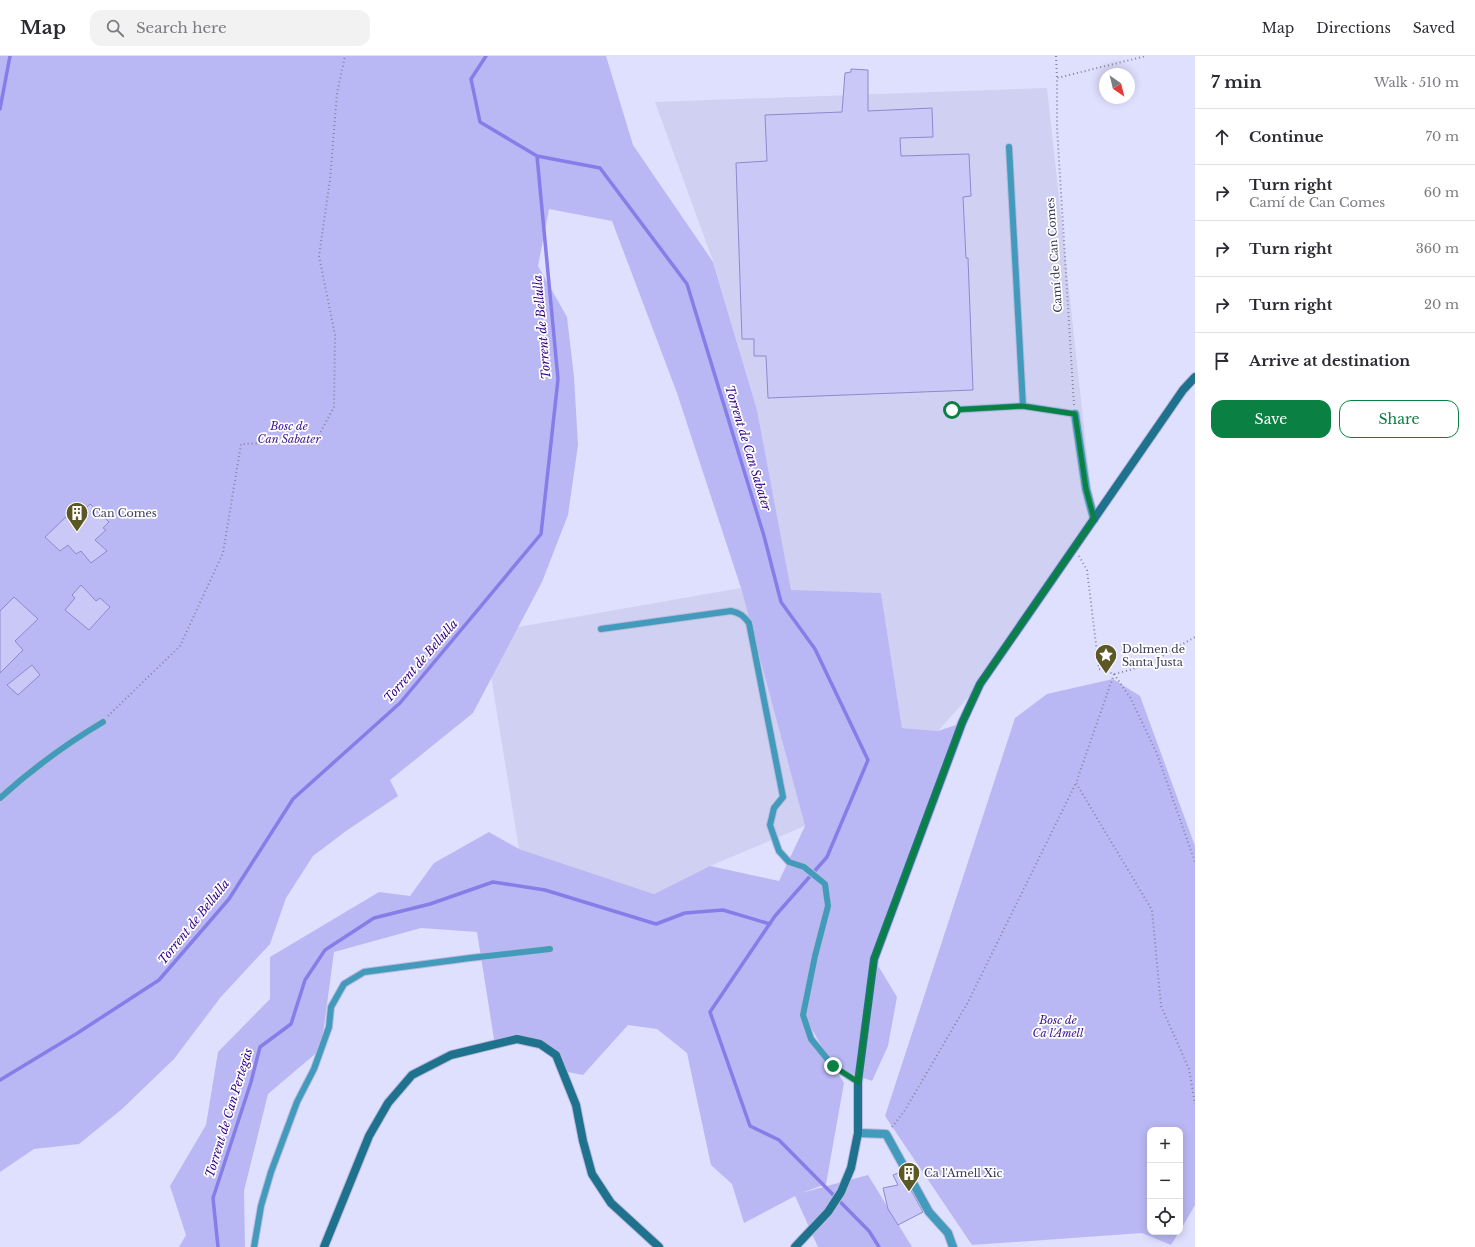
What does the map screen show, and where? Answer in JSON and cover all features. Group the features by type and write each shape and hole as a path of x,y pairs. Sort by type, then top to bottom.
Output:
{"main road":[{"path":"795,1247 828,1212 841,1192 851,1168 858,1133 858,1082 874,959 962,723 980,684 1183,390 1195,377"},
{"path":"324,1247 369,1136 388,1103 412,1075 451,1055 517,1039 540,1044 556,1055 576,1105 583,1141 592,1174 611,1202 659,1247"}],"street":[{"path":"1075,414 1086,489 1094,519"},
{"path":"858,1133 886,1134 929,1212 948,1233 953,1247"}],"lane":[{"path":"1009,147 1022,406"},
{"path":"952,410 1022,406 1075,414"},
{"path":"601,629 731,611 739,613 745,617 749,623 783,797 774,808 770,825 779,851 789,862 804,867 825,884 828,906 815,956 803,1015 811,1039 833,1066 858,1082"},
{"path":"0,798 29,772 74,739 103,722"},
{"path":"254,1247 261,1206 271,1172 297,1102 314,1069 329,1028 331,1007 344,984 364,972 550,949"}],"path":[{"path":"103,722 180,646 223,553 241,444 314,444 334,407 336,335 320,256 330,180 337,93 345,56"},
{"name":"Camí de Can Comes","path":"1056,56 1057,127 1075,414"},
{"path":"1057,78 1146,56"},
{"path":"1074,548 1087,570 1099,668 1114,674 1131,699 1157,754 1195,862"},
{"path":"1114,674 1152,662 1195,637"},
{"path":"886,1134 905,1110 966,1004 1076,783 1114,674"},
{"path":"1076,783 1152,910 1161,1006 1189,1069 1195,1104"}],"shaded area":[{"path":"1047,88 1094,519 980,684 938,731 902,728 881,593 791,591 757,410 713,261 655,102"},
{"path":"741,588 805,826 710,866 654,894 519,849 484,633"}],"green space":[{"name":"Bosc de Can Sabater","path":"0,56 606,56 633,145 713,262 757,410 791,590 881,593 902,728 938,731 962,723 874,959 897,997 888,1046 872,1081 834,1067 844,1083 826,1184 801,1193 868,1175 912,1247 818,1247 795,1196 744,1223 732,1184 711,1165 687,1053 657,1029 628,1025 583,1075 563,1071 556,1055 540,1044 517,1039 495,1045 477,932 421,928 334,952 321,1049 268,1094 244,1191 245,1247 179,1247 186,1235 170,1186 206,1125 218,1052 270,999 270,957 379,892 410,896 434,863 489,832 519,849 654,894 710,866 779,881 805,826 741,588 677,393 612,221 549,209 538,266 567,317 574,377 578,445 568,515 542,582 473,713 390,780 398,796 346,831 313,856 286,898 270,944 220,998 174,1059 122,1109 79,1144 34,1149 0,1172","holes":["805,1017 831,1063 811,1039"]},
{"name":"Bosc de Ca l'Amell","path":"1113,679 1140,696 1195,846 1195,1205 1183,1226 1183,1127 1147,1127 1147,1235 1177,1235 1171,1245 1142,1233 972,1245 885,1116 1015,718 1047,694"}],"building":[{"path":"851,69 868,70 868,111 932,108 933,137 900,138 901,156 969,154 971,196 963,197 966,258 968,258 973,390 768,398 766,356 754,356 754,339 742,339 736,163 767,161 765,115 842,112 845,73 851,72"},
{"name":"Can Comes","path":"90,504 109,522 103,528 106,530 95,540 107,551 91,563 81,551 76,554 68,545 60,551 45,537 67,516 73,521"},
{"path":"81,585 96,601 100,598 110,607 89,630 65,610 75,598 72,595"},
{"path":"14,597 38,619 15,641 23,650 0,673 0,611"},
{"path":"32,665 40,675 18,695 7,685"},
{"name":"Ca l'Amell Xic","path":"901,1172 923,1212 898,1225 888,1209 883,1188 898,1185 893,1175"}],"waterway":[{"path":"0,109 10,56"},
{"name":"Torrent de Can Sabater","path":"486,56 471,79 480,122 537,156 600,168 687,284 764,536 781,602 815,649 868,760 827,857 775,916 710,1012 750,1126 779,1140 869,1231 879,1247"},
{"name":"Torrent de Bellulla","path":"0,1080 76,1034 159,980 229,899 293,799 400,703 541,534 558,379 537,156"},
{"name":"Torrent de Can Pertegàs","path":"218,1247 213,1198 251,1082 260,1047 291,1024 305,980 325,950 374,918 430,904 493,882 545,890 656,924 685,913 723,910 770,924"}],"place":[{"name":"Can Comes","path":"77,532"},
{"name":"Dolmen de Santa Justa","path":"1106,674"},
{"name":"Ca l'Amell Xic","path":"909,1192"}],"route":[{"path":"833,1066 858,1082 874,959 962,723 980,684 1094,519 1086,489 1075,414 1022,406 952,410"}]}
